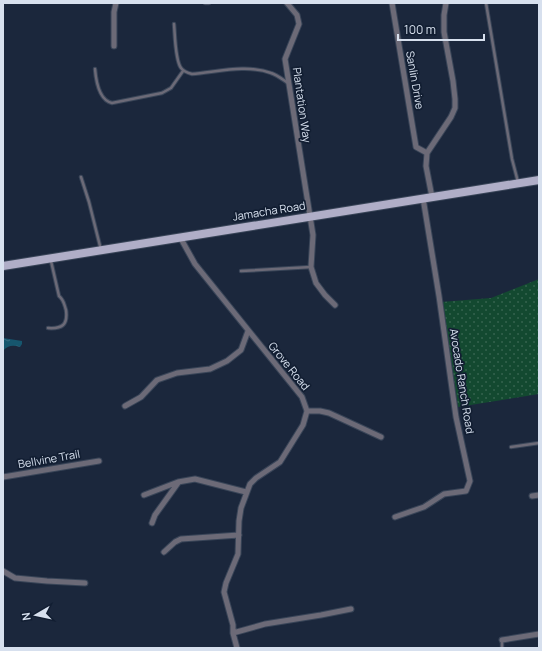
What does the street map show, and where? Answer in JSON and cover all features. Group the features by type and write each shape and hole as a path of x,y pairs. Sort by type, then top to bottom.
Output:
{"main road":[{"name":"Jamacha Road","path":"3,266 180,236 539,180"}],"street":[{"path":"114,46 114,12 116,3"},
{"name":"Plantation Way","path":"287,3 297,15 299,24 285,59 313,235 311,267"},
{"name":"Sanlin Drive","path":"392,3 416,148 427,153"},
{"path":"432,197 426,166 427,153 451,118 455,108 456,99 444,32 446,3"},
{"name":"Avocado Ranch Road","path":"395,517 424,507 444,494 466,491 470,481 456,417 439,296 423,198"},
{"name":"Grove Road","path":"180,236 195,264 302,397 307,411"},
{"path":"311,267 316,283 335,305"},
{"path":"125,406 141,397 157,380 177,373 210,369 227,361 241,350 248,331"},
{"path":"238,648 233,633 233,625 224,592 226,583 238,554 241,508 246,492 256,478 280,462 303,425 307,411 320,410 329,413 381,437"},
{"name":"Bellvine Trail","path":"3,477 98,461"},
{"path":"144,494 178,482 195,479 246,492"},
{"path":"152,523 178,482"},
{"path":"532,496 539,495"},
{"path":"164,552 175,542 181,540 239,535"},
{"path":"3,571 15,578 47,582 84,583"},
{"path":"233,633 265,624 351,609"},
{"path":"502,640 539,634"}],"lane":[{"path":"205,3 210,3"},
{"path":"486,3 512,159 518,183"},
{"path":"174,24 178,62 183,71 192,74 244,69 262,71 272,74 288,83"},
{"path":"95,70 96,80 103,97 106,101 112,103 162,92 171,88 183,71"},
{"path":"81,177 101,250"},
{"path":"48,328 60,327 66,322 67,319 64,300 59,296 50,258"},
{"path":"241,271 311,267"},
{"path":"511,447 539,443"},
{"path":"502,640 502,648"}],"green space":[{"path":"539,279 539,394 458,407 441,302 491,298"}],"water":[{"path":"3,338 22,341 22,344 20,347 13,346 3,351"}]}
